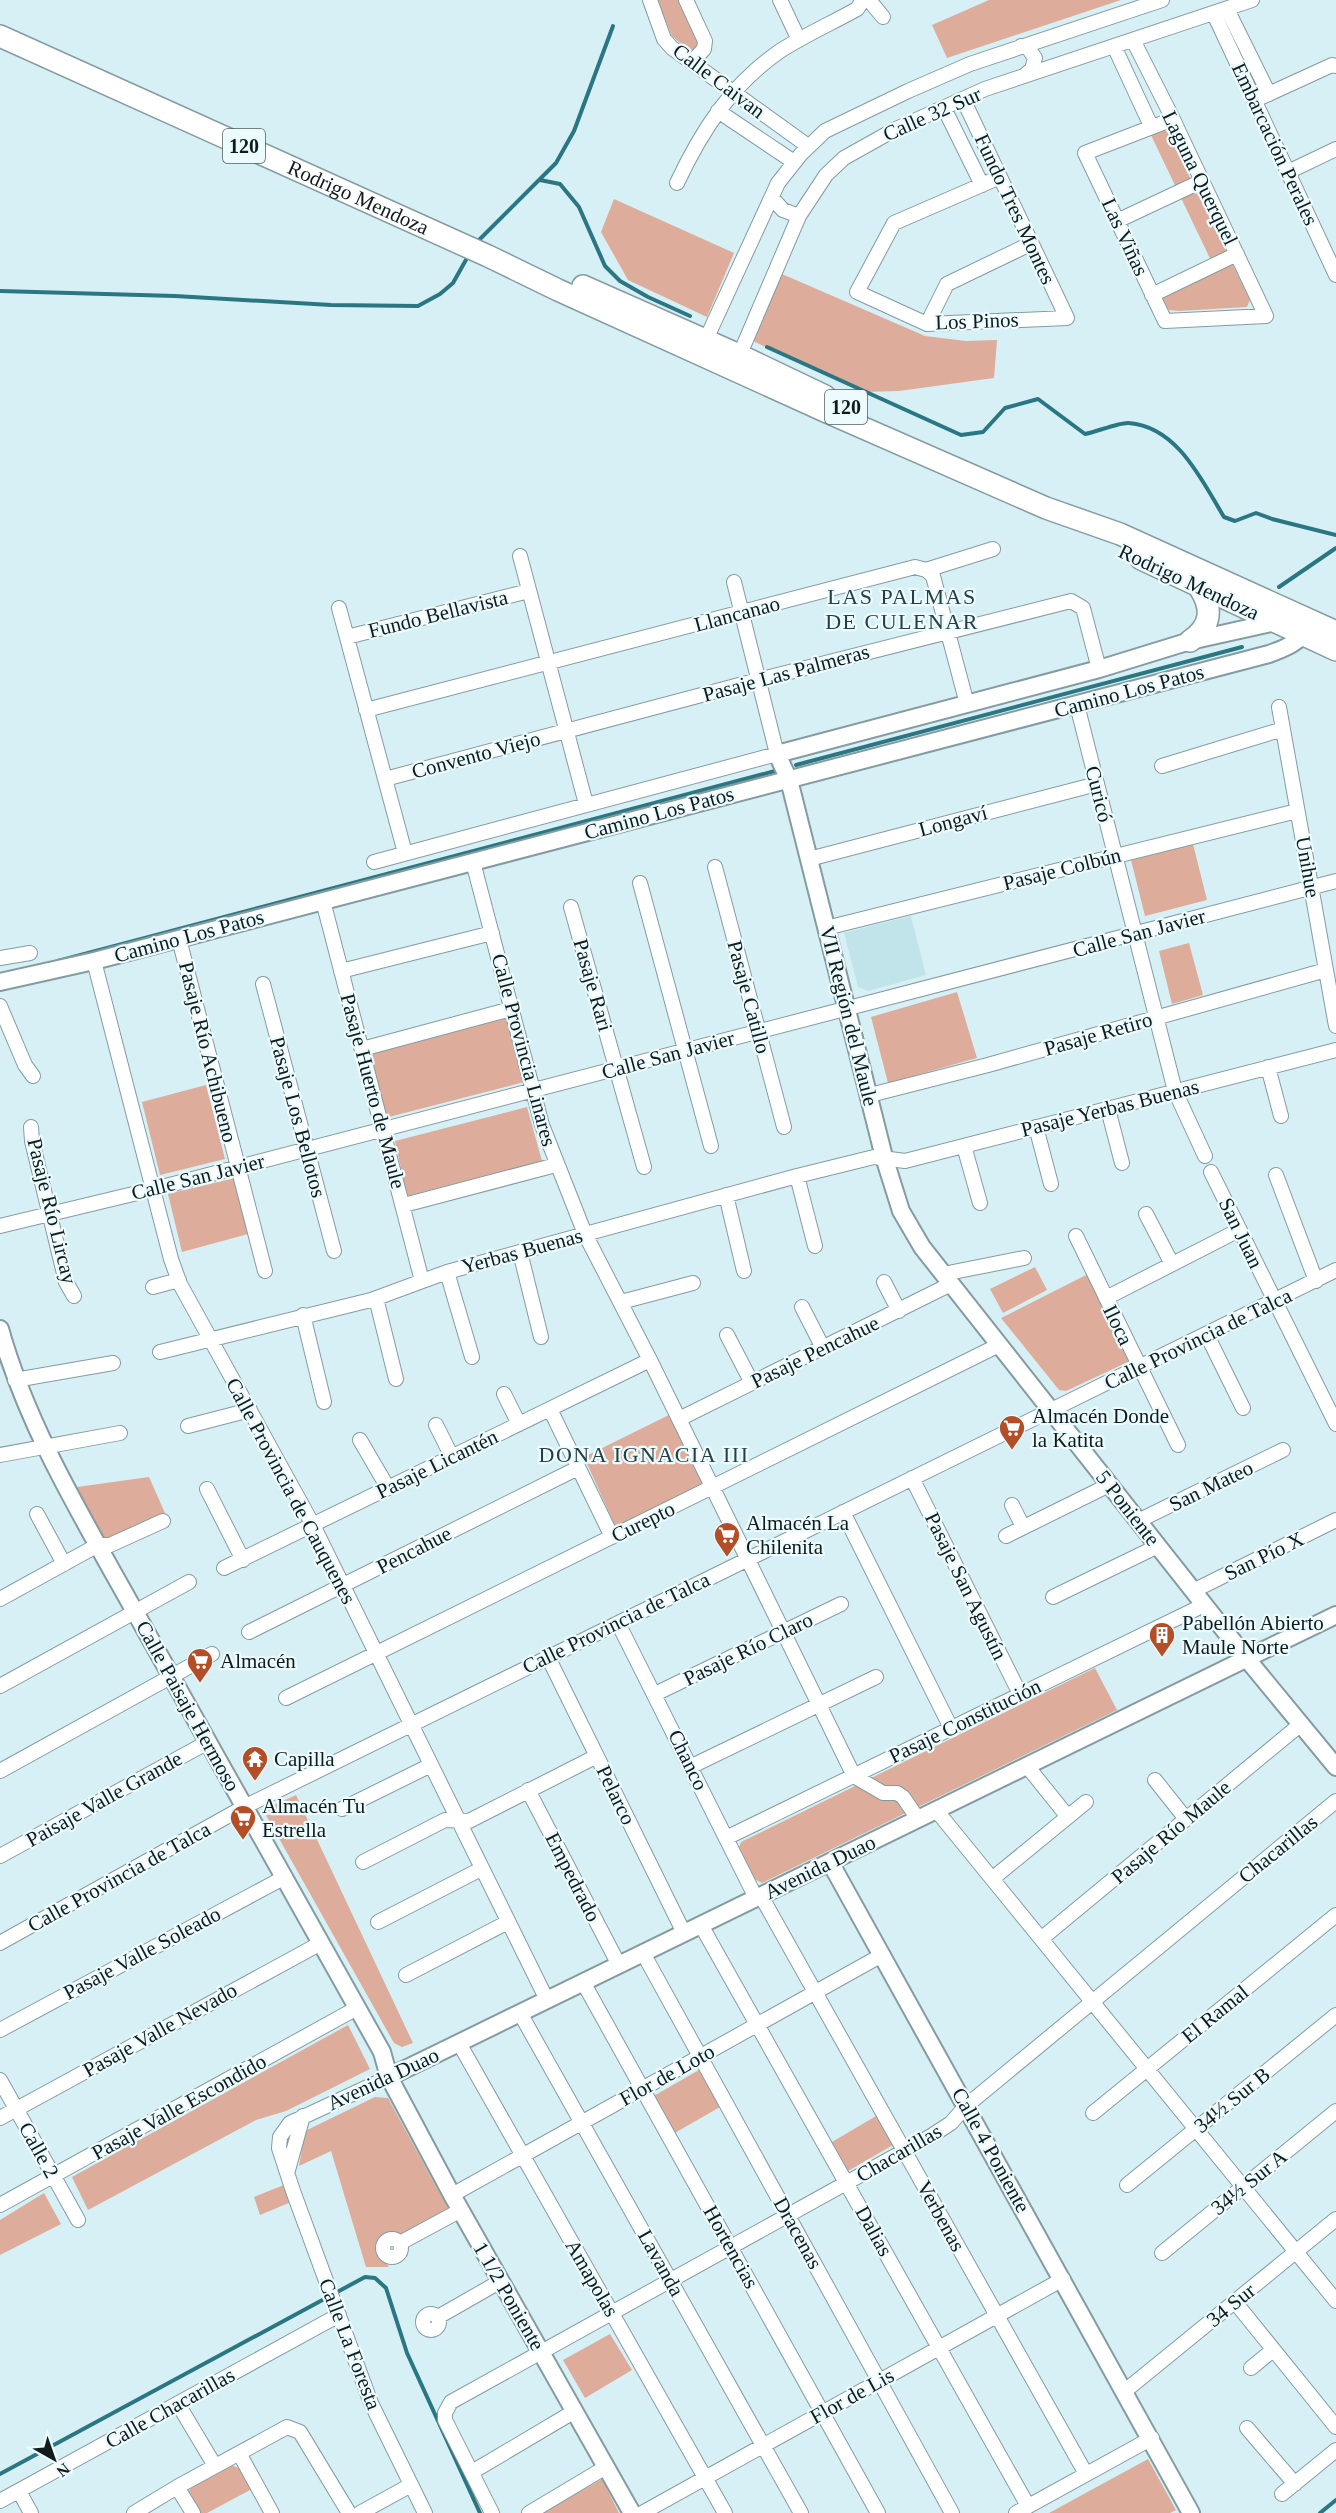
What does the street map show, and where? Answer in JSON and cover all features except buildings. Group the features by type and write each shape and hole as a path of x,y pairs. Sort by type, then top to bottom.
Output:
{"main road":[{"name":"Rodrigo Mendoza","path":"0,36 488,256 558,291 736,362 950,465 1046,508 1120,534 1305,627 1336,650"},
{"name":"Rodrigo Mendoza","path":"1046,508 1108,543 1274,622 1336,632"},
{"path":"1190,641 1204,630 1209,616 1206,598 1199,587"}],"street":[{"name":"Calle Caivan","path":"650,0 664,39 672,48 808,146"},
{"path":"686,0 705,41 704,49 692,62"},
{"path":"780,0 799,40"},
{"path":"677,183 692,152 717,111 732,92 764,63 799,40 857,9 863,0"},
{"path":"869,0 883,17"},
{"name":"Calle 32 Sur","path":"702,347 772,198 794,162 825,131 970,64 1162,0"},
{"name":"Calle 32 Sur","path":"736,362 799,216 826,175 844,158 869,142 963,99 1025,75 1252,0"},
{"name":"Embarcación Perales","path":"1227,9 1269,94"},
{"name":"Embarcación Perales","path":"1214,14 1336,275"},
{"name":"Laguna Querquel","path":"1133,40 1266,316 1165,321"},
{"path":"1021,46 1028,48 1035,58 1032,69 1025,75"},
{"name":"Laguna Querquel","path":"1114,46 1150,126"},
{"path":"1255,101 1332,65 1336,66"},
{"name":"Fundo Tres Montes","path":"963,99 1067,318"},
{"name":"Fundo Tres Montes","path":"944,108 982,185"},
{"name":"Calle Caivan","path":"717,111 794,162"},
{"path":"1150,126 1173,119"},
{"name":"Las Viñas","path":"1150,126 1085,153 1165,321"},
{"path":"1288,172 1336,149"},
{"path":"982,185 1000,177"},
{"path":"1118,221 1202,181"},
{"name":"Los Pinos","path":"982,185 894,223 857,292 927,324 1067,318"},
{"path":"772,198 783,210 799,216"},
{"path":"1323,245 1336,239"},
{"path":"927,324 947,284 1030,244"},
{"path":"1152,295 1237,254"},
{"name":"Llancanao","path":"366,710 915,567 926,570 993,549"},
{"path":"520,556 586,804"},
{"path":"926,570 933,576 967,704"},
{"path":"734,582 777,754"},
{"name":"Fundo Bellavista","path":"347,637 529,591"},
{"name":"Pasaje Las Palmeras","path":"567,731 758,680 1071,602 1083,608 1099,669"},
{"path":"339,608 405,853"},
{"name":"Camino Los Patos","path":"374,862 1099,669 1190,641 1274,622"},
{"name":"Camino Los Patos","path":"0,980 94,961 1269,654 1305,627"},
{"name":"Curicó","path":"1077,705 1175,1091 1205,1156"},
{"name":"Unihue","path":"1279,707 1336,1026"},
{"path":"1162,766 1283,729"},
{"name":"Convento Viejo","path":"385,779 567,731"},
{"name":"VII Región del Maule","path":"777,754 789,780 884,1157 901,1211 922,1247"},
{"name":"Longaví","path":"809,859 1097,784"},
{"name":"Pasaje Colbún","path":"826,928 1298,811"},
{"name":"Calle Provincia Linares","path":"473,862 532,1090 556,1165 585,1234 650,1359 854,1776"},
{"name":"Pasaje Catillo","path":"715,867 784,1127"},
{"name":"Calle San Javier","path":"0,1226 154,1189 1336,881"},
{"path":"640,883 711,1146"},
{"name":"Pasaje Huerto de Maule","path":"323,901 422,1281"},
{"name":"Pasaje Rari","path":"571,907 644,1167"},
{"path":"341,971 492,933"},
{"name":"Pasaje Río Achibueno","path":"179,939 265,1270"},
{"path":"0,958 30,953"},
{"name":"Calle Provincia de Cauquenes","path":"94,961 178,1280 313,1525 547,2000"},
{"name":"Pasaje Retiro","path":"870,1095 1326,970"},
{"name":"Pasaje Los Bellotos","path":"263,984 334,1251"},
{"path":"0,1006 25,1065 33,1076"},
{"path":"362,1049 512,1009"},
{"name":"Pasaje Yerbas Buenas","path":"884,1157 905,1161 1336,1050"},
{"path":"1268,1067 1281,1116"},
{"path":"1108,1108 1122,1163"},
{"name":"Pasaje Río Lircay","path":"31,1127 32,1141 66,1282 74,1296"},
{"path":"1036,1127 1050,1184"},
{"path":"964,1146 980,1203"},
{"name":"Yerbas Buenas","path":"160,1352 376,1298 447,1272 796,1176 873,1157 884,1157"},
{"path":"404,1205 556,1165"},
{"name":"San Juan","path":"1211,1172 1336,1424"},
{"path":"1276,1175 1316,1281"},
{"path":"796,1176 815,1246"},
{"path":"726,1195 744,1271"},
{"path":"1146,1214 1172,1264"},
{"path":"1106,1299 1239,1230"},
{"name":"Iloca","path":"1076,1236 1178,1445"},
{"name":"5 Poniente","path":"922,1247 1204,1605 1336,1767"},
{"path":"520,1252 541,1337"},
{"name":"Pasaje Pencahue","path":"679,1419 899,1311 947,1279 1024,1258"},
{"name":"Calle Provincia de Talca","path":"0,1943 244,1807 1336,1270"},
{"path":"447,1272 472,1357"},
{"path":"153,1287 178,1280"},
{"path":"884,1282 899,1311"},
{"path":"621,1302 693,1283"},
{"path":"376,1298 396,1379"},
{"path":"802,1307 822,1348"},
{"path":"303,1315 324,1402"},
{"name":"Calle Paisaje Hermoso","path":"0,1329 9,1375 98,1545 382,2052 389,2077"},
{"path":"727,1335 752,1383"},
{"path":"1207,1335 1243,1408"},
{"name":"Curepto","path":"286,1698 999,1345"},
{"name":"Pasaje Licantén","path":"224,1568 650,1359"},
{"path":"9,1375 113,1363"},
{"path":"504,1394 519,1424"},
{"path":"550,1409 612,1537"},
{"path":"188,1426 250,1410"},
{"path":"436,1425 452,1457"},
{"path":"0,1455 120,1433"},
{"path":"360,1440 388,1488"},
{"name":"San Mateo","path":"1138,1521 1283,1450"},
{"name":"Pencahue","path":"249,1632 578,1468"},
{"name":"Pasaje San Agustín","path":"912,1479 1020,1694"},
{"path":"1006,1536 1109,1485"},
{"path":"207,1489 243,1560"},
{"path":"1012,1505 1023,1527"},
{"path":"843,1512 951,1728"},
{"path":"37,1514 64,1563"},
{"name":"San Pío X","path":"1193,1591 1336,1520"},
{"path":"0,1599 98,1545 110,1545 163,1521"},
{"path":"1053,1597 1158,1546"},
{"path":"0,1686 189,1582"},
{"name":"Pasaje Río Claro","path":"655,1694 841,1604"},
{"name":"Pasaje Constitución","path":"726,1838 1204,1605"},
{"name":"Avenida Duao","path":"303,2116 389,2077 1335,1617"},
{"name":"Chanco","path":"618,1623 758,1897"},
{"path":"0,1771 212,1654"},
{"name":"Pelarco","path":"548,1657 684,1933"},
{"path":"692,1766 876,1677"},
{"name":"Pasaje Río Maule","path":"1041,1939 1301,1724"},
{"name":"Paisaje Valle Grande","path":"0,1856 208,1742"},
{"path":"363,1862 445,1820 469,1821 597,1756"},
{"path":"342,1809 431,1766"},
{"path":"1027,1766 1068,1817"},
{"path":"854,1776 883,1793 897,1793 903,1797 918,1819"},
{"path":"1155,1780 1186,1819"},
{"name":"Empedrado","path":"528,1790 619,1965"},
{"name":"Chacarillas","path":"472,2472 445,2420 445,2413 451,2402 905,2151 951,2123 966,2106 1336,1801"},
{"path":"992,1879 1086,1802"},
{"path":"936,1810 1336,2301"},
{"name":"Calle 4 Poniente","path":"830,1862 1152,2438 1189,2509"},
{"path":"378,1922 482,1869"},
{"name":"Pasaje Valle Soleado","path":"0,2030 285,1876"},
{"name":"Verbenas","path":"758,1897 815,1992 1086,2474"},
{"name":"El Ramal","path":"1094,2112 1336,1914"},
{"path":"406,1975 508,1922"},
{"name":"Dalias","path":"701,1924 939,2348 1022,2510"},
{"name":"Pasaje Valle Nevado","path":"0,2118 321,1942"},
{"name":"Dracenas","path":"643,1953 952,2513"},
{"name":"Flor de Loto","path":"452,2195 882,1955"},
{"name":"Hortencias","path":"583,1982 878,2513"},
{"name":"Pasaje Valle Escondido","path":"0,2205 357,2008"},
{"name":"Lavanda","path":"520,2013 801,2513"},
{"name":"34½ Sur B","path":"1127,2185 1336,2015"},
{"name":"Amapolas","path":"459,2043 725,2513"},
{"name":"1 1/2 Poniente","path":"389,2077 452,2195 632,2513"},
{"name":"Calle 2","path":"0,2080 78,2220"},
{"name":"34½ Sur A","path":"1161,2253 1336,2111"},
{"name":"Calle La Foresta","path":"303,2116 288,2170 293,2191 371,2403 425,2513"},
{"path":"400,2243 461,2210"},
{"name":"34 Sur","path":"1125,2391 1336,2219"},
{"name":"Flor de Lis","path":"642,2513 1063,2279"},
{"path":"438,2317 501,2281"},
{"path":"1235,2302 1336,2427"},
{"name":"Calle Chacarillas","path":"0,2501 178,2404 337,2310"},
{"path":"1251,2368 1273,2350"},
{"path":"178,2404 214,2466"},
{"path":"492,2513 472,2472 575,2411"},
{"path":"134,2513 287,2427 297,2429 349,2513"},
{"path":"1247,2428 1295,2484"},
{"path":"1022,2510 1152,2438"},
{"path":"1281,2494 1336,2450"},
{"path":"239,2453 272,2513"},
{"path":"529,2513 606,2467"},
{"path":"360,2513 411,2485"},
{"path":"177,2487 193,2513"},
{"path":"19,2491 31,2513"}],"shaded area":[{"path":"657,0 678,0 698,43 692,53 672,36"},
{"path":"989,0 1121,0 947,58 932,25"},
{"path":"1162,128 1168,133 1250,300 1247,307 1169,310 1160,297 1216,271 1150,133"},
{"path":"614,199 734,253 707,317 628,280 601,232"},
{"path":"782,274 925,336 966,341 997,340 994,378 899,391 862,392 753,341"},
{"path":"1193,844 1207,900 1145,916 1131,860"},
{"path":"911,916 926,975 868,991 858,987 844,933"},
{"path":"1189,943 1203,995 1172,1004 1159,951"},
{"path":"957,992 977,1058 888,1083 871,1017"},
{"path":"507,1016 524,1082 385,1118 367,1053"},
{"path":"206,1085 225,1159 160,1175 142,1102"},
{"path":"527,1107 542,1161 407,1196 395,1141"},
{"path":"235,1178 248,1234 182,1252 168,1194"},
{"path":"1035,1267 1047,1290 1003,1313 990,1289"},
{"path":"1088,1274 1130,1361 1066,1391 1059,1390 1001,1318"},
{"path":"671,1414 705,1487 617,1530 584,1457"},
{"path":"149,1477 165,1513 105,1542 77,1487"},
{"path":"1095,1668 1117,1710 762,1883 751,1877 738,1850 741,1842"},
{"path":"296,1795 413,2043 402,2047 394,2043 263,1810"},
{"path":"348,2025 370,2069 286,2111 256,2120 88,2210 72,2177"},
{"path":"699,2070 720,2107 673,2134 652,2097"},
{"path":"375,2097 388,2098 451,2214 400,2240 393,2238 388,2241 382,2251 389,2267 366,2267 331,2151 299,2166 305,2131"},
{"path":"876,2116 893,2145 848,2171 832,2142"},
{"path":"291,2182 296,2200 260,2215 254,2197"},
{"path":"44,2193 61,2224 0,2255 0,2220"},
{"path":"610,2334 632,2370 585,2398 563,2360"},
{"path":"1148,2459 1176,2510 1170,2513 1049,2513"},
{"path":"232,2465 240,2469 252,2489 207,2513 200,2513 189,2491 192,2485"},
{"path":"602,2479 619,2513 542,2513"}],"waterway":[{"path":"478,241 556,163 574,131 613,26"},
{"path":"540,180 560,184 579,207 605,266 620,281 690,316"},
{"path":"0,291 175,296 331,305 418,306 440,294 453,283 467,258"},
{"path":"767,347 961,435 983,432 1005,408 1038,399 1085,434 1125,423 1146,427 1161,434 1187,458 1224,517 1235,521 1256,513 1336,535"},
{"path":"1279,587 1336,548"},
{"path":"796,765 1242,647"},
{"path":"58,961 775,771"},
{"path":"0,2474 365,2277 375,2278 386,2288 407,2353 480,2513"},
{"path":"1320,2513 1336,2500"}],"place":[{"name":"Almacén Donde la Katita","path":"1012,1451"},
{"name":"Almacén La Chilenita","path":"727,1558"},
{"name":"Pabellón Abierto Maule Norte","path":"1162,1658"},
{"name":"Almacén","path":"200,1684"},
{"name":"Capilla","path":"255,1782"},
{"name":"Almacén Tu Estrella","path":"243,1841"}],"district":[{"name":"LAS PALMAS DE CULENAR","path":"902,608"},
{"name":"DONA IGNACIA III","path":"644,1454"}]}
